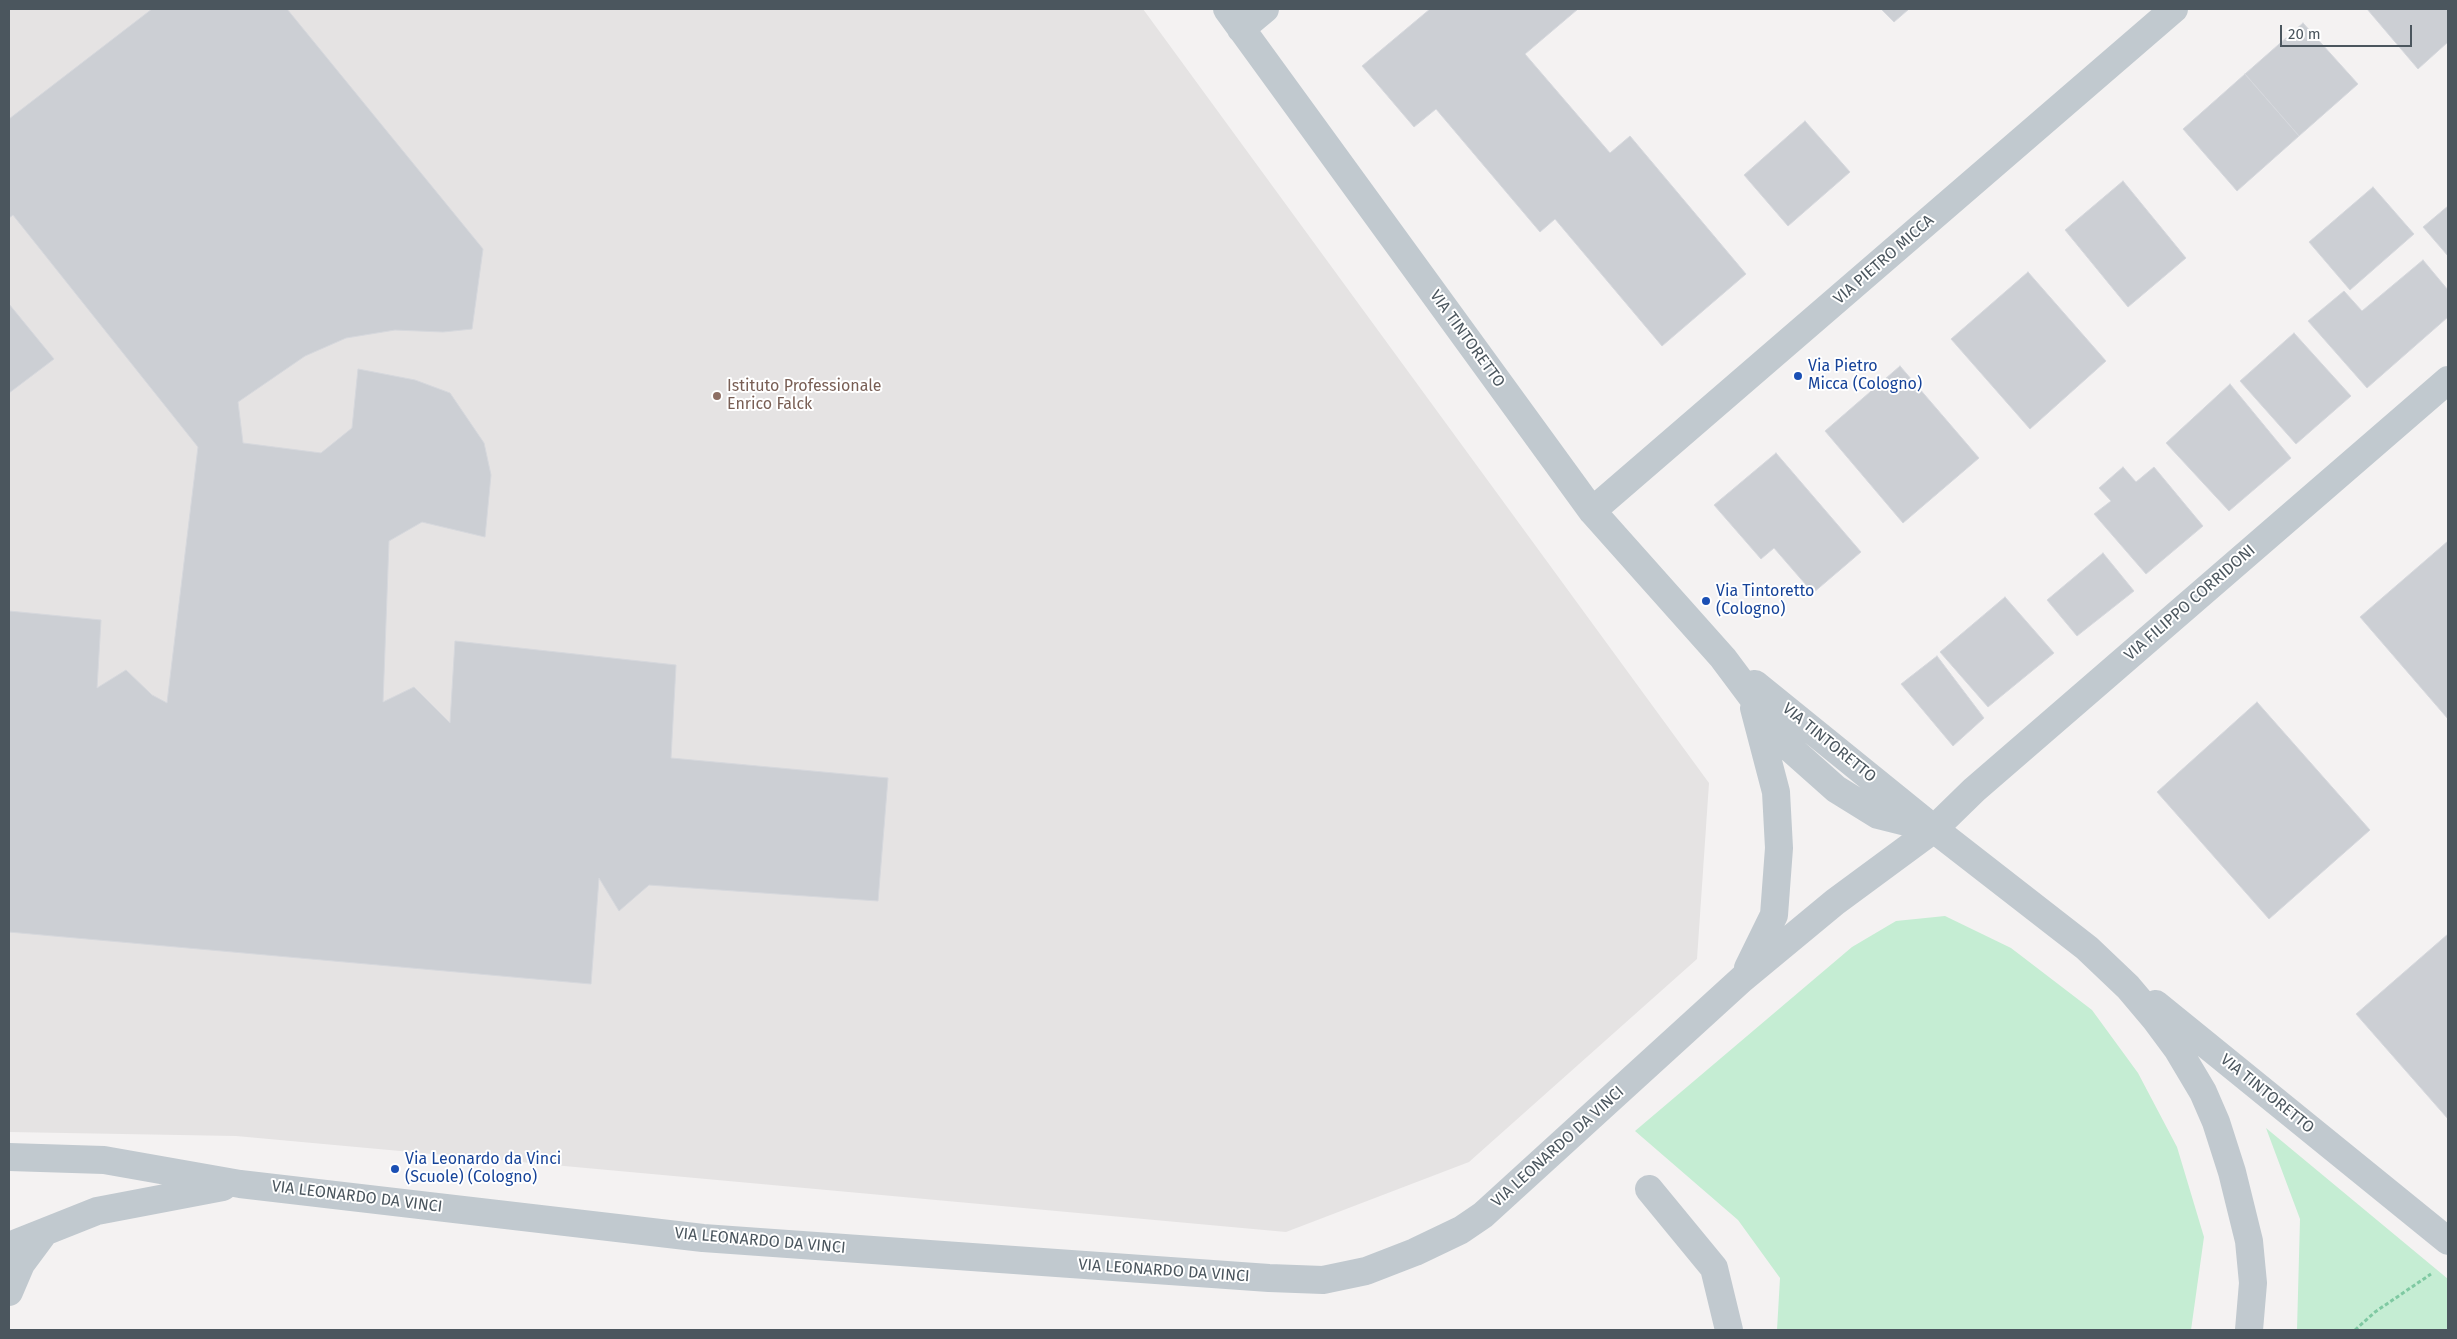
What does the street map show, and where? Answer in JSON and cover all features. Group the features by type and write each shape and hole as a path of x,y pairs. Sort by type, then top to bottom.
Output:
{"street":[{"path":"1234,19 1265,9"},
{"name":"VIA PIETRO MICCA","path":"1592,511 2174,9"},
{"name":"VIA TINTORETTO","path":"1234,19 1592,511 1723,658 1791,749 1836,788 1878,815 1934,829"},
{"name":"VIA FILIPPO CORRIDONI","path":"1934,829 1974,790 2448,380"},
{"name":"VIA TINTORETTO","path":"1723,658 1934,829 2087,948 2448,1241"},
{"name":"VIA TINTORETTO","path":"1742,979 1774,915 1778,848 1776,792 1750,694"},
{"name":"VIA LEONARDO DA VINCI","path":"9,1157 104,1160 240,1184 703,1238 1269,1278 1323,1280 1366,1271 1415,1252 1461,1230 1482,1215 1742,979 1835,902 1934,829"},
{"name":"VIA TINTORETTO","path":"2087,948 2128,987 2155,1019 2178,1050 2203,1092 2238,1191 2249,1241 2253,1284 2249,1330"},
{"name":"VIA LEONARDO DA VINCI","path":"9,1246 97,1211 240,1184"},
{"path":"1650,1189 1714,1268 1729,1330"},
{"path":"9,1292 21,1264 44,1233"}],"path":[{"path":"2356,1330 2375,1312 2432,1274"}],"shaded area":[{"name":"Istituto Professionale Enrico Falck","path":"9,9 1143,9 1709,783 1697,959 1469,1162 1286,1232 236,1136 9,1132"}],"green space":[{"path":"1945,916 2011,948 2092,1010 2138,1073 2177,1147 2204,1237 2191,1330 1777,1330 1780,1278 1738,1220 1635,1131 1852,947 1896,921"},
{"path":"2266,1128 2448,1279 2448,1330 2297,1330 2300,1219"}],"building":[{"path":"152,9 287,9 483,249 472,329 443,332 395,330 346,338 305,356 238,402 243,443 321,453 352,428 358,369 415,380 450,393 484,443 491,475 485,537 422,522 389,541 383,702 414,687 450,723 455,641 676,665 671,758 888,778 878,901 649,885 619,911 599,878 591,984 9,932 9,611 101,620 97,688 126,670 152,695 167,703 198,447 13,215 9,218 9,119"},
{"path":"1430,9 1578,9 1525,54 1610,153 1630,136 1746,274 1662,346 1555,219 1540,232 1436,109 1414,127 1362,66"},
{"path":"1881,9 1909,9 1894,22"},
{"path":"2367,9 2448,9 2448,42 2418,69"},
{"path":"2303,23 2358,84 2299,136 2245,74"},
{"path":"2245,74 2299,136 2237,191 2183,129"},
{"path":"1805,121 1850,172 1788,226 1744,175"},
{"path":"2123,181 2186,258 2128,307 2065,230"},
{"path":"2373,187 2414,234 2350,290 2309,242"},
{"path":"2448,206 2448,256 2423,227"},
{"path":"2423,260 2448,290 2448,317 2367,388 2308,321 2344,291 2362,311"},
{"path":"2028,272 2106,361 2030,429 1951,339"},
{"path":"9,304 54,359 9,393"},
{"path":"2294,333 2351,396 2296,444 2240,381"},
{"path":"1900,366 1979,458 1903,523 1825,431"},
{"path":"2230,384 2291,458 2229,511 2166,443"},
{"path":"1776,453 1861,552 1813,593 1774,548 1761,559 1714,505"},
{"path":"2123,467 2136,482 2154,467 2203,526 2146,574 2094,514 2111,501 2099,488"},
{"path":"2448,541 2448,719 2360,617"},
{"path":"2103,553 2134,591 2077,636 2047,600"},
{"path":"2005,597 2054,653 1988,707 1940,652"},
{"path":"1937,656 1984,718 1953,746 1901,684"},
{"path":"2257,702 2370,830 2269,919 2157,792"},
{"path":"2448,934 2448,1119 2356,1014"}],"place":[{"name":"Via Pietro Micca (Cologno)","path":"1798,376"},
{"name":"Istituto Professionale Enrico Falck","path":"717,396"},
{"name":"Via Tintoretto (Cologno)","path":"1706,601"},
{"name":"Via Leonardo da Vinci (Scuole) (Cologno)","path":"395,1169"}]}
